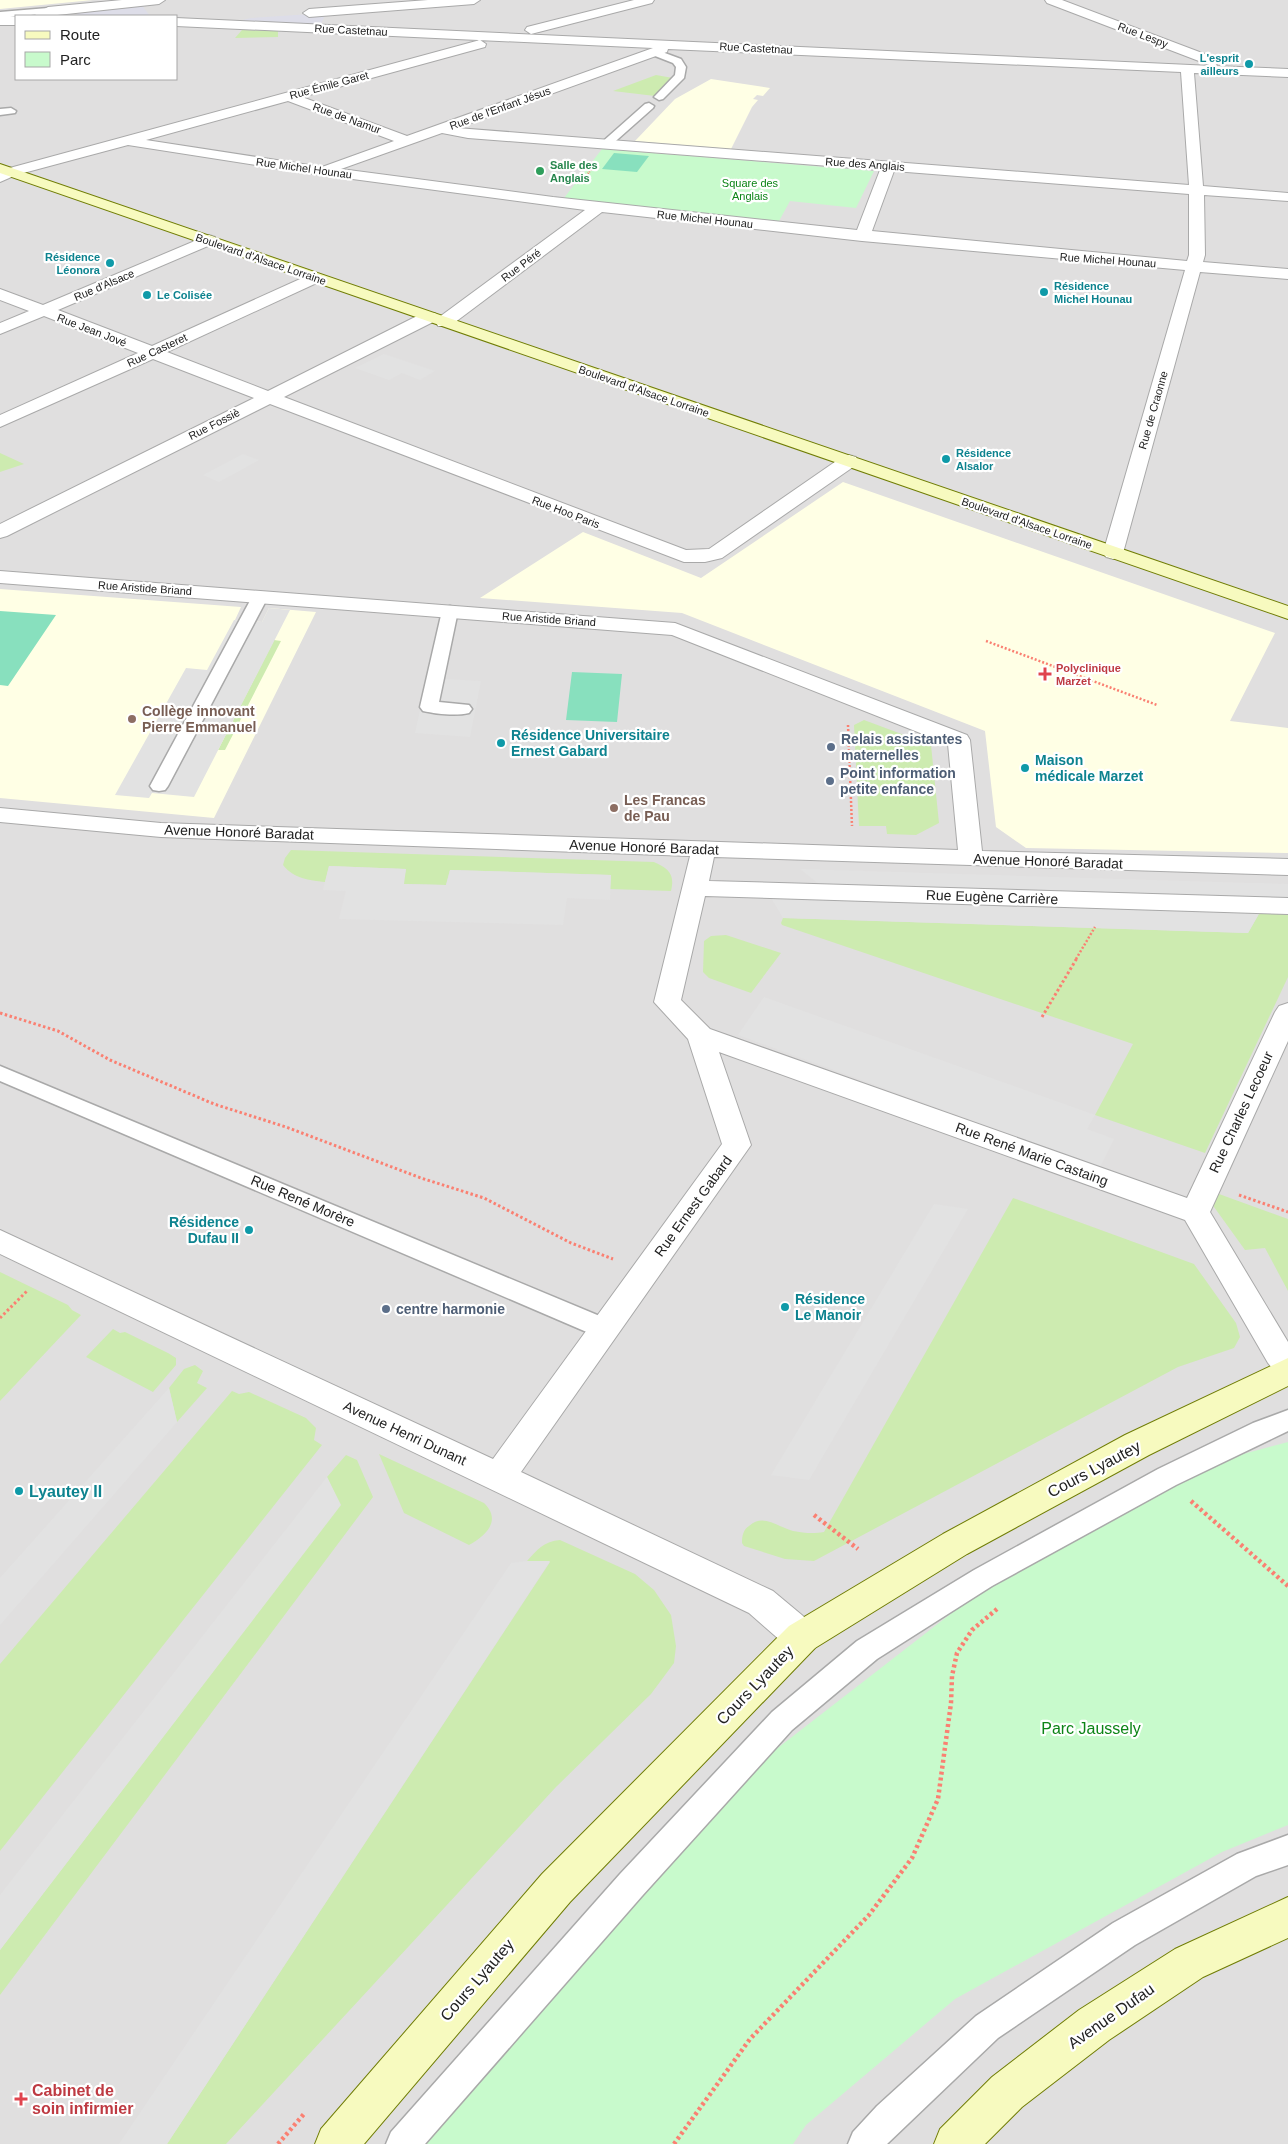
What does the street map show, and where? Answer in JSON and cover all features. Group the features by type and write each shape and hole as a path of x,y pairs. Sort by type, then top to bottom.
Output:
{"main road":[{"name":"Boulevard d'Alsace Lorraine","path":"3,173 209,240 1288,613"},
{"name":"Cours Lyautey","path":"336,2144 556,1888 802,1637 955,1544 1137,1445 1288,1371"},
{"name":"Avenue Dufau","path":"955,2144 1007,2092 1094,2025 1189,1963 1288,1917"}],"street":[{"path":"44,14 159,0"},
{"name":"Rue Castetnau","path":"224,23 234,18 474,0"},
{"name":"Rue Émile Garet","path":"3,173 648,0"},
{"name":"Rue Lespy","path":"1051,0 1274,85"},
{"path":"0,21 15,21"},
{"name":"Rue Castetnau","path":"178,22 1288,73"},
{"name":"Rue de l'Enfant Jésus","path":"324,171 675,45"},
{"name":"Rue de Craonne","path":"1112,553 1197,255 1196,190 1187,68"},
{"name":"Rue de Namur","path":"288,96 407,141"},
{"name":"Rue des Anglais","path":"442,129 468,134 1288,197"},
{"name":"Rue Michel Hounau","path":"126,140 324,171 598,207 1049,255 1288,274"},
{"path":"862,236 889,166"},
{"name":"Rue Péré","path":"436,320 598,207"},
{"name":"Rue d'Alsace","path":"0,329 209,240"},
{"name":"Rue Casteret","path":"0,422 315,278"},
{"name":"Rue Jean Jové","path":"0,294 267,397"},
{"name":"Rue Fossiè","path":"0,532 267,397 436,320"},
{"name":"Rue Hoo Paris","path":"267,397 684,556 715,554 849,462"},
{"name":"Rue Aristide Briand","path":"0,577 675,628 959,740 971,858"},
{"name":"Avenue Honoré Baradat","path":"0,815 161,830 1288,867"},
{"name":"Rue Ernest Gabard","path":"498,1478 737,1145 700,1035 667,1002 704,849"},
{"name":"Rue Eugène Carrière","path":"695,888 1288,906"},
{"name":"Rue Charles Lecoeur","path":"1195,1212 1288,1012"},
{"name":"Rue René Marie Castaing","path":"700,1035 1195,1212"},
{"path":"1195,1212 1279,1354 1288,1365"},
{"name":"Avenue Henri Dunant","path":"0,1241 761,1602 802,1637"}],"lane":[{"path":"0,15 44,14"},
{"path":"654,52 677,62 681,67 680,76 659,97"},
{"path":"608,145 649,106"},
{"path":"159,786 260,597"},
{"path":"450,611 429,707 463,709"},
{"name":"Rue René Morère","path":"0,1073 605,1329"},
{"path":"403,2144 630,1885 782,1721 867,1650 983,1578 1167,1476 1262,1430 1288,1420"},
{"path":"865,2144 888,2118 987,2027 1124,1934 1248,1864 1288,1850"}],"path":[{"path":"566,203 608,145"},
{"path":"986,641 1157,705"},
{"path":"848,724 854,854"},
{"path":"1042,1017 1111,901"},
{"path":"0,1013 58,1031 110,1060 214,1104 286,1127 412,1175 484,1198 571,1243 646,1271"},
{"path":"1208,1184 1288,1212"},
{"path":"0,1318 52,1266"},
{"path":"1189,1500 1288,1586"},
{"path":"814,1515 858,1549"},
{"path":"674,2144 750,2039 869,1915 912,1858 938,1799 951,1703 952,1676 957,1653 972,1630 1004,1603"}],"shaded area":[{"path":"0,0 1288,0 1288,2144 0,2144"},
{"path":"0,0 93,0 0,9"},
{"path":"141,4 149,15 77,15 89,11"},
{"path":"326,13 320,26 243,22 243,20 251,18"},
{"path":"711,79 770,88 763,96 757,95 753,99 758,100 752,107 731,149 635,141 675,99"},
{"path":"384,354 435,371 420,380 402,373 389,380 355,368"},
{"path":"243,454 259,460 219,482 203,475"},
{"name":"Polyclinique Marzet","path":"843,482 1275,633 1230,721 1288,728 1288,853 1026,848 996,827 985,731 682,613 480,598 583,532 701,578"},
{"name":"Collège innovant Pierre Emmanuel","path":"0,589 241,607 235,620 262,622 269,608 316,612 214,818 0,798"},
{"path":"269,608 290,610 194,797 152,793 149,798 115,795 186,668 207,670 234,620 262,622"},
{"path":"427,678 481,681 470,737 415,733"},
{"path":"329,866 406,869 404,884 446,885 450,870 611,875 610,900 567,898 563,925 339,919 346,891 323,890"},
{"path":"800,869 1288,884 1288,900 820,885"},
{"path":"770,896 1260,912 1248,933 783,918"},
{"path":"764,997 1095,1115 1087,1129 1114,1139 1100,1167 738,1035"},
{"path":"934,1204 968,1209 809,1480 771,1475"},
{"path":"169,1388 177,1422 0,1625 0,1578"},
{"path":"327,1477 341,1505 0,1950 0,1895"},
{"path":"550,1561 167,2144 119,2144 511,1563"}],"green space":[{"path":"242,30 278,31 278,37 235,38"},
{"path":"656,75 673,78 655,96 613,91"},
{"name":"Square des Anglais","path":"602,149 874,171 856,208 790,201 779,221 564,198"},
{"path":"614,153 649,156 637,172 602,169"},
{"path":"0,453 24,464 0,472"},
{"path":"0,611 56,615 8,686 0,685"},
{"path":"274,640 281,641 225,750 218,750"},
{"path":"572,672 622,674 617,722 566,720"},
{"path":"864,720 931,745 939,823 916,835 887,834 886,826 859,826 854,725"},
{"path":"291,850 654,862 664,867 670,873 672,885 671,891 610,889 611,875 450,870 446,885 403,884 406,869 329,866 325,882 302,878 287,870 283,865 285,858"},
{"path":"1260,912 1288,913 1288,977 1205,1153 1095,1115 1133,1044 782,925 781,923 783,918 1248,933"},
{"path":"726,935 781,953 751,993 709,978 703,972 704,941 711,936"},
{"path":"1219,1194 1288,1219 1288,1291 1265,1248 1245,1250 1209,1200"},
{"path":"1013,1198 1194,1264 1236,1323 1240,1337 1234,1348 1178,1367 814,1561 785,1559 744,1546 742,1543 744,1531 754,1522 771,1522 793,1531 808,1533 824,1532"},
{"path":"0,1272 68,1305 72,1310 81,1315 0,1401"},
{"path":"113,1329 120,1333 125,1332 176,1358 176,1365 153,1392 86,1357"},
{"path":"195,1365 203,1371 197,1383 207,1388 177,1422 169,1388 184,1369"},
{"path":"232,1391 239,1394 249,1392 306,1418 316,1428 314,1440 322,1445 0,1851 0,1664"},
{"name":"Parc Jaussely","path":"1288,1442 1288,1825 1222,1852 955,1999 806,2125 793,2144 422,2144 506,2044 770,1754 975,1595 1217,1461"},
{"path":"379,1454 484,1503 492,1515 490,1527 481,1537 469,1545 404,1513"},
{"path":"346,1455 357,1460 373,1497 0,1995 0,1950 340,1505 327,1477"},
{"path":"560,1540 635,1574 654,1590 671,1615 676,1646 674,1663 651,1694 556,1787 226,2144 167,2144 550,1562 527,1561 545,1544"}],"place":[{"name":"L'esprit ailleurs","path":"1249,64"},
{"name":"Salle des Anglais","path":"540,171"},
{"name":"Résidence Léonora","path":"110,263"},
{"name":"Résidence Michel Hounau","path":"1044,292"},
{"name":"Le Colisée","path":"147,295"},
{"name":"Résidence Alsalor","path":"946,459"},
{"name":"Polyclinique Marzet","path":"1045,674"},
{"name":"Collège innovant Pierre Emmanuel","path":"132,719"},
{"name":"Résidence Universitaire Ernest Gabard","path":"501,743"},
{"name":"Relais assistantes maternelles","path":"831,747"},
{"name":"Maison médicale Marzet","path":"1025,768"},
{"name":"Point information petite enfance","path":"830,781"},
{"name":"Les Francas de Pau","path":"614,808"},
{"name":"Résidence Dufau II","path":"249,1230"},
{"name":"Résidence Le Manoir","path":"785,1307"},
{"name":"centre harmonie","path":"386,1309"},
{"name":"Lyautey II","path":"19,1491"},
{"name":"Cabinet de soin infirmier","path":"21,2099"}]}
